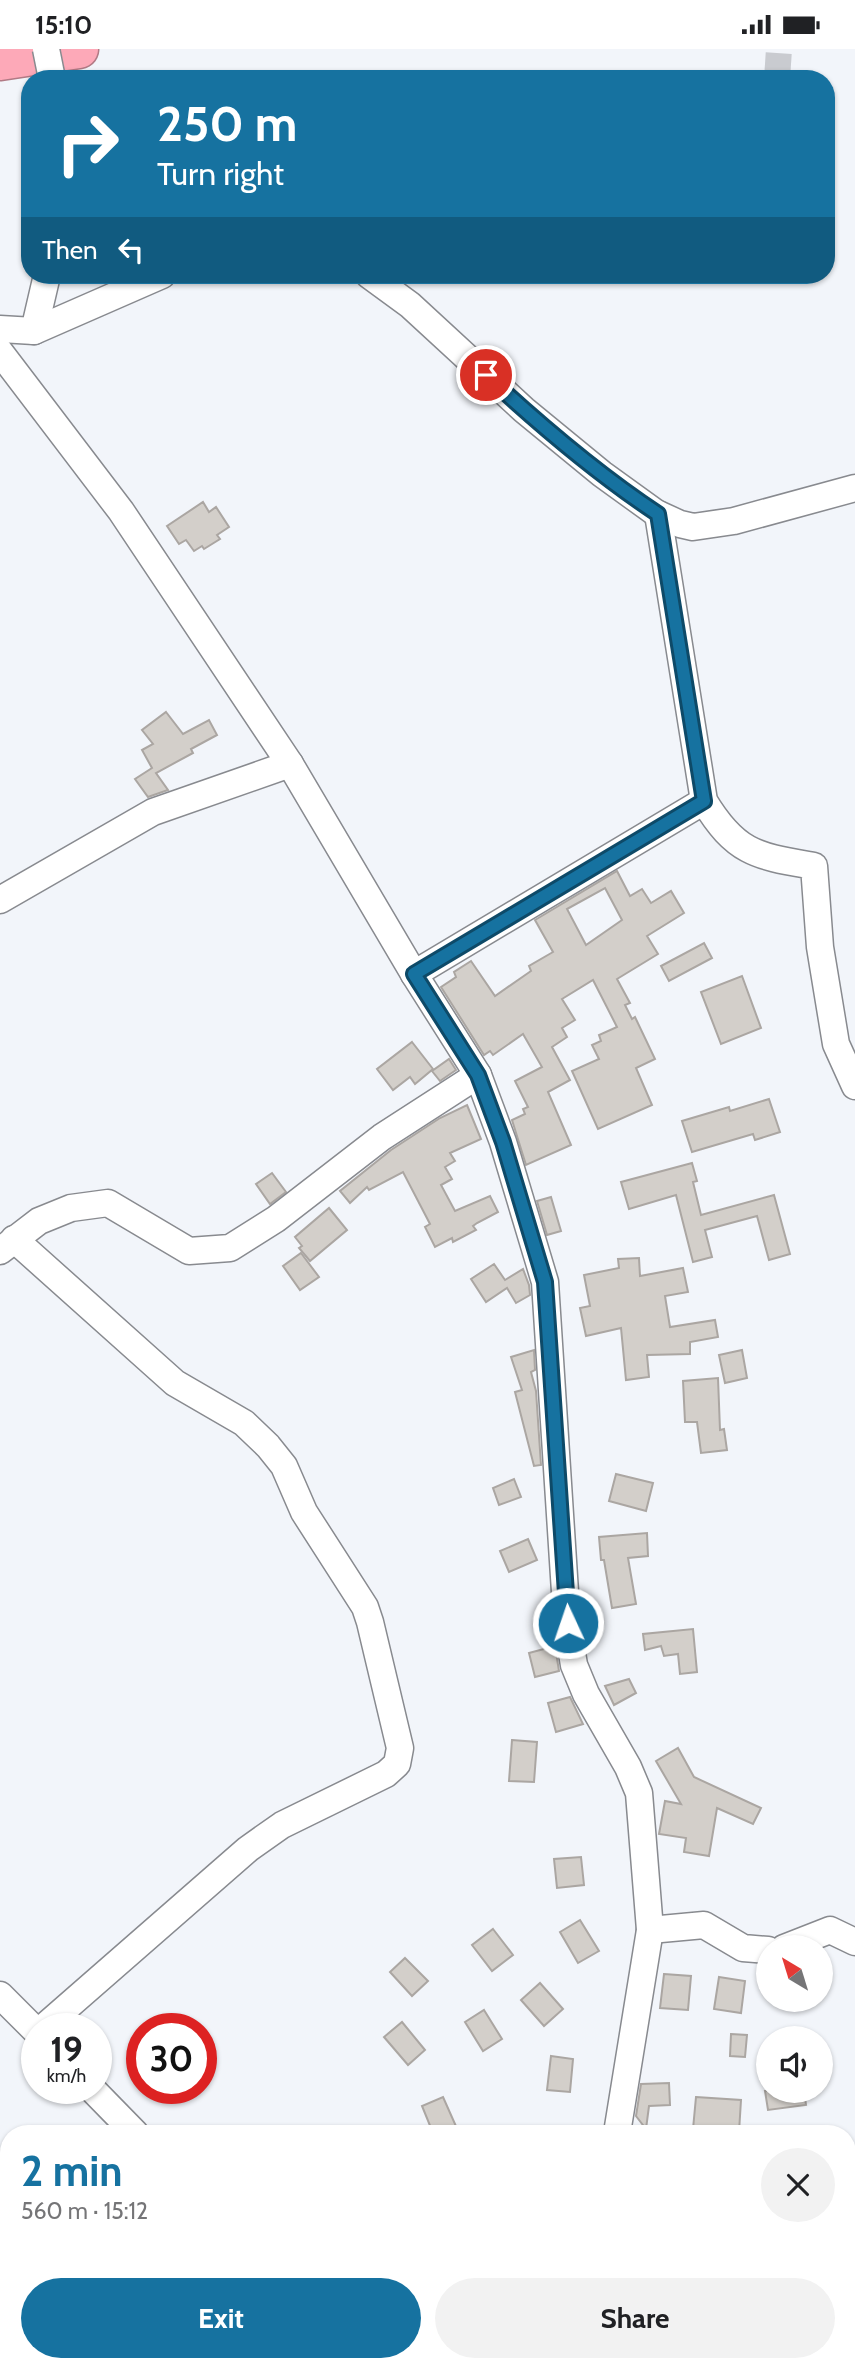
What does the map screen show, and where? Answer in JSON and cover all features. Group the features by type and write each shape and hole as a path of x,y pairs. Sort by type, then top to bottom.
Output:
{"highway":[{"path":"0,61 79,49"}],"street":[{"path":"46,49 50,70"},
{"path":"34,331 45,284"},
{"path":"0,329 34,331 141,284"},
{"path":"381,284 410,305 534,418 602,474 658,514 680,524 693,527 734,521 855,488"},
{"path":"0,352 121,511 290,764 414,974 478,1075 503,1142 545,1282 569,1633 574,1665 586,1694 628,1766 639,1793 650,1930 618,2125"},
{"path":"658,514 704,801 718,825 747,851 814,866 820,947 836,1044 855,1086"},
{"path":"0,900 153,812 290,764"},
{"path":"414,974 704,801"},
{"path":"60,2013 248,1849 282,1825 386,1774 397,1764 400,1748 365,1607 304,1512 284,1466 244,1423 175,1383 7,1245 39,1221 71,1207 107,1202 189,1251 230,1248 276,1219 382,1137 478,1075"},
{"path":"650,1930 704,1925 743,1948 756,1949"},
{"path":"817,1935 830,1930 855,1943"},
{"path":"0,1995 21,2016"},
{"path":"107,2104 127,2125"}],"building":[{"path":"203,502 209,512 216,507 229,527 217,535 220,539 204,549 202,546 194,551 186,540 179,544 167,526"},
{"path":"166,712 183,734 209,720 217,735 191,749 193,753 156,773 168,790 148,797 135,779 152,768 142,750 153,744 142,730"},
{"path":"617,871 630,896 642,889 651,903 671,891 684,913 647,936 658,954 617,979 630,1003 625,1005 632,1019 635,1017 655,1059 636,1068 652,1105 598,1129 572,1071 599,1059 592,1045 601,1041 599,1035 617,1027 593,980 562,999 575,1020 562,1028 567,1037 552,1047 570,1080 548,1092 571,1145 526,1165 512,1120 525,1114 523,1109 528,1107 515,1081 542,1067 523,1034 493,1055 490,1051 484,1055 441,987 456,977 454,972 471,961 495,996 531,971 529,966 553,952 535,920","holes":["605,888 622,920 586,945 567,909"]},
{"path":"704,943 712,958 669,981 661,966"},
{"path":"742,976 761,1028 721,1044 701,992"},
{"path":"412,1042 433,1069 415,1084 410,1077 393,1090 377,1069"},
{"path":"449,1059 456,1070 440,1081 432,1071"},
{"path":"769,1099 780,1132 755,1140 753,1134 692,1152 682,1121"},
{"path":"467,1105 481,1139 450,1153 455,1161 445,1167 452,1179 441,1185 455,1211 490,1196 498,1212 473,1226 476,1230 453,1242 452,1238 435,1247 425,1227 430,1224 403,1172 369,1190 367,1187 350,1203 340,1191 391,1150 440,1118"},
{"path":"692,1163 697,1181 693,1182 701,1215 774,1195 790,1254 769,1260 757,1216 705,1230 712,1257 693,1262 676,1195 629,1209 621,1182"},
{"path":"272,1173 286,1192 270,1204 256,1184"},
{"path":"551,1197 561,1231 547,1235 537,1201"},
{"path":"329,1208 347,1230 310,1261 299,1248 302,1246 295,1237"},
{"path":"301,1253 319,1277 300,1290 283,1266"},
{"path":"639,1258 640,1276 683,1268 688,1292 665,1296 670,1327 715,1320 718,1337 690,1342 690,1354 647,1355 649,1377 626,1380 621,1328 586,1336 580,1308 590,1306 584,1275 619,1268 618,1259"},
{"path":"494,1264 505,1280 523,1269 530,1295 516,1303 507,1288 486,1302 471,1279"},
{"path":"534,1350 535,1370 531,1372 536,1391 541,1465 534,1466 515,1392 522,1390 511,1357"},
{"path":"742,1350 747,1378 725,1383 719,1355"},
{"path":"718,1378 720,1430 724,1429 727,1450 701,1453 697,1422 685,1422 683,1381"},
{"path":"616,1474 653,1483 646,1511 609,1501"},
{"path":"514,1479 521,1497 499,1505 493,1488"},
{"path":"647,1533 648,1556 628,1558 636,1604 612,1608 604,1560 601,1560 599,1537"},
{"path":"528,1539 537,1560 509,1572 500,1551"},
{"path":"693,1629 697,1672 680,1674 678,1654 664,1656 661,1646 645,1650 643,1634"},
{"path":"555,1646 559,1671 535,1677 529,1653"},
{"path":"629,1679 636,1693 614,1705 605,1686"},
{"path":"570,1697 583,1724 556,1732 548,1703"},
{"path":"512,1740 537,1742 534,1782 509,1781"},
{"path":"678,1748 694,1777 761,1808 753,1824 717,1808 709,1856 684,1852 686,1838 659,1834 665,1801 681,1804 656,1761"},
{"path":"581,1857 584,1885 557,1888 554,1859"},
{"path":"580,1920 599,1951 578,1963 560,1932"},
{"path":"493,1929 513,1955 492,1971 472,1945"},
{"path":"405,1958 428,1981 412,1996 390,1972"},
{"path":"664,1974 691,1976 688,2010 660,2008"},
{"path":"719,1977 745,1981 741,2013 714,2009"},
{"path":"540,1983 563,2009 544,2026 521,2000"},
{"path":"484,2010 502,2039 483,2051 465,2022"},
{"path":"402,2022 425,2050 408,2065 384,2037"},
{"path":"731,2034 747,2035 745,2057 730,2056"},
{"path":"551,2056 573,2059 570,2092 547,2090"},
{"path":"669,2083 670,2105 649,2106 647,2125 643,2125 636,2116 641,2084"},
{"path":"443,2097 455,2125 430,2125 422,2106"},
{"path":"696,2097 741,2100 739,2125 693,2125"},
{"path":"767,2103 806,2103 806,2105 768,2110"}],"tunnel":[{"path":"778,70 779,49"}],"route":[{"path":"486,375 602,474 658,514 704,801 414,974 478,1075 503,1142 545,1282 568,1623"}]}
